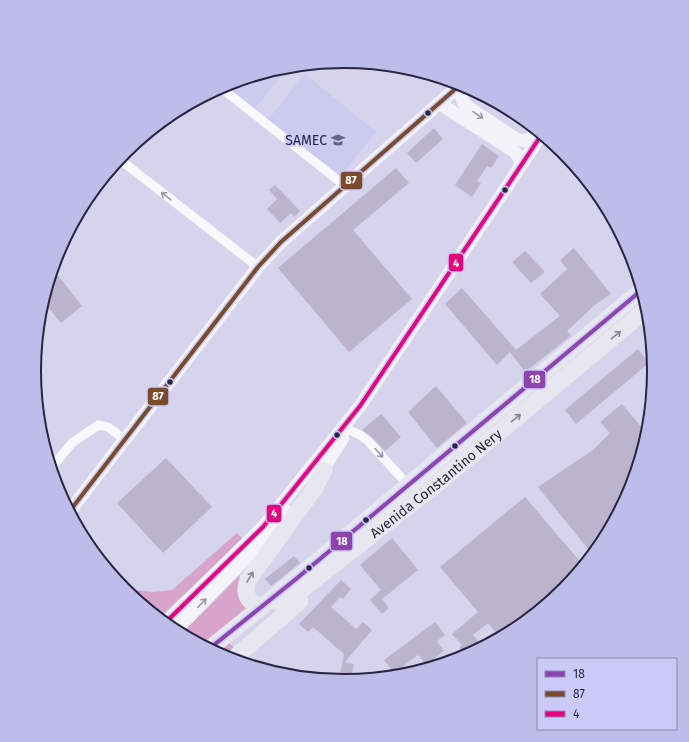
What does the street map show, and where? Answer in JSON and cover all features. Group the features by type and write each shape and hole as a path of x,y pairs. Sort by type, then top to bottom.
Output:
{"highway":[{"name":"Avenida Constantino Nery","path":"223,649 229,639 261,607 638,293"},
{"name":"Avenida Constantino Nery","path":"216,646 229,639 354,551 642,313"},
{"path":"261,607 254,605 249,600 246,593 248,580 314,489 324,470"},
{"path":"238,655 294,607 354,551"}],"main road":[{"path":"73,507 258,267 281,242 344,185 456,89"},
{"path":"460,91 461,98 465,105 516,139 525,141 536,136"},
{"path":"439,103 515,152 522,164"},
{"path":"180,626 256,548 324,470 346,428 360,406 539,138"},
{"path":"170,619 244,546 281,506 346,428"}],"street":[{"path":"226,92 344,185"},
{"path":"124,163 258,267"},
{"path":"55,463 72,443 98,425 108,427 125,440"},
{"path":"346,428 368,441 408,485"}],"shaded area":[{"name":"SAMEC","path":"284,73 253,110 229,91"},
{"path":"305,74 376,132 338,179 267,121"},
{"path":"237,533 243,539 163,614 134,590 154,592 172,590"},
{"path":"98,548 128,582 116,571"},
{"path":"240,575 238,594 242,601 251,607 220,633 234,648 230,652 210,643 186,629"}],"building":[{"path":"434,128 443,139 416,163 407,153"},
{"path":"482,144 499,156 491,168 487,166 477,181 481,183 472,197 455,185"},
{"path":"396,168 409,183 353,230 412,299 349,352 278,268"},
{"path":"275,185 300,211 294,217 291,213 280,223 267,209 277,199 269,190"},
{"path":"574,248 611,294 596,304 567,331 571,336 525,372 510,352 497,365 445,304 462,288 516,350 560,316 540,294 567,269 560,260"},
{"path":"525,251 545,272 531,283 512,262"},
{"path":"57,274 82,306 61,323 48,307"},
{"path":"638,349 648,361 648,364 576,424 565,410"},
{"path":"436,386 467,423 437,448 408,412"},
{"path":"622,404 642,428 638,450 625,487 607,523 589,550 538,487 593,450 610,433 600,422"},
{"path":"381,414 401,437 385,451 372,437 362,430"},
{"path":"166,458 212,507 163,553 117,503"},
{"path":"525,497 580,562 559,586 529,612 497,634 488,623 473,635 479,643 462,651 459,647 462,645 452,634 478,612 440,567"},
{"path":"392,538 418,570 382,599 389,608 382,614 370,600 381,590 360,565"},
{"path":"294,556 300,563 271,586 265,579"},
{"path":"341,580 351,589 343,599 340,597 331,607 356,629 363,622 372,630 345,662 354,664 352,674 340,674 344,654 313,627 308,632 299,624"},
{"path":"435,622 445,635 437,641 444,651 430,662 425,663 418,655 398,670 392,671 384,660"}],"transit line":[{"name":"87","path":"73,507 258,267 281,242 455,89"},
{"name":"4","path":"170,619 263,527 360,406 539,138"},
{"name":"18","path":"214,645 296,579 638,293"}],"place":[{"name":"SAMEC","path":"338,140"}]}
